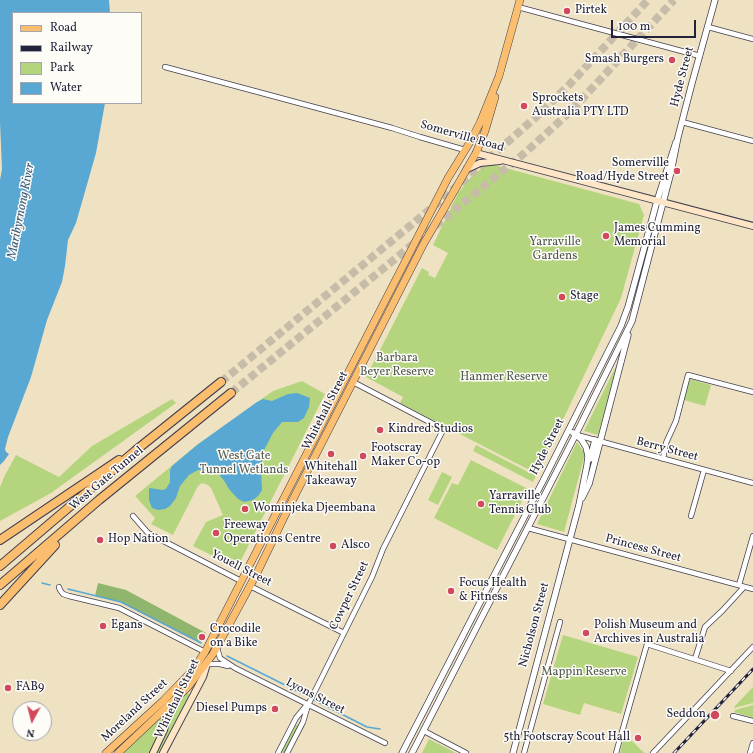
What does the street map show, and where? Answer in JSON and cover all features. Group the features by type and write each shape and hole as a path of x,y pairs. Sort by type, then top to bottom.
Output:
{"highway":[{"name":"West Gate Tunnel","path":"0,566 135,451 221,382"},
{"name":"West Gate Tunnel","path":"0,585 47,548 99,500 231,393"},
{"path":"0,540 117,461 135,451"},
{"path":"0,605 47,548"}],"main road":[{"name":"Whitehall Street","path":"163,753 203,677 207,664 250,586 423,245 476,153 490,114 519,4"},
{"name":"Whitehall Street","path":"180,684 192,671 205,652 448,178 480,123 499,76"},
{"name":"Somerville Road","path":"465,150 753,226"},
{"path":"467,169 485,162 512,162"},
{"path":"346,379 353,382"},
{"path":"293,482 300,486"},
{"name":"Youell Street","path":"241,581 250,586"},
{"name":"Moreland Street","path":"118,753 195,679 207,664"},
{"path":"170,704 174,693 180,684"},
{"name":"Moreland Street","path":"106,753 164,701 180,684"},
{"name":"Whitehall Street","path":"153,753 164,730 170,704"}],"street":[{"name":"Hyde Street","path":"412,753 576,434 632,321 673,148 678,137 716,0"},
{"path":"519,4 700,56"},
{"path":"708,27 753,39"},
{"name":"Somerville Road","path":"164,67 392,128 465,150"},
{"path":"682,122 753,141"},
{"name":"Hyde Street","path":"402,753 617,334 626,312 660,202"},
{"name":"Nicholson Street","path":"580,503 588,484 598,441 632,321"},
{"path":"663,459 666,444 676,421 688,375 753,392"},
{"name":"Cowper Street","path":"287,753 303,722 308,705 372,577 383,549 442,432 441,428 353,382"},
{"path":"568,430 576,434"},
{"name":"Nicholson Street","path":"513,753 580,503 588,461 587,449 583,441 576,434"},
{"name":"Berry Street","path":"576,434 753,483"},
{"path":"585,475 598,441"},
{"path":"691,516 704,470"},
{"name":"Youell Street","path":"133,516 148,533 241,581"},
{"path":"519,527 528,528"},
{"name":"Princess Street","path":"528,528 753,589"},
{"path":"695,658 705,627 722,611 741,586 753,536"},
{"name":"Youell Street","path":"250,586 344,633"},
{"path":"59,587 63,594 119,608 205,652"},
{"path":"524,753 560,622"},
{"path":"616,753 647,644 731,670"},
{"path":"653,753 753,647"},
{"name":"Lyons Street","path":"217,648 220,658 235,668 385,743"},
{"name":"Lyons Street","path":"207,664 220,664 235,668"},
{"name":"Cowper Street","path":"278,753 296,718 308,705"},
{"path":"733,716 753,721"},
{"path":"424,731 466,753"},
{"path":"750,753 753,743"}],"green space":[{"path":"486,165 498,166 639,204 644,215 621,298 537,474 400,403 403,397 366,377 422,268 429,272 428,275 435,278 448,253 433,245 458,193 471,177"},
{"path":"619,360 598,435 584,431"},
{"path":"690,379 711,385 705,406 684,400"},
{"name":"West Gate Tunnel Wetlands","path":"302,381 325,394 237,568 193,546 206,522 223,515 211,488 208,485 202,483 198,486 173,535 151,524 155,518 135,496 197,445 273,391"},
{"path":"172,399 176,403 51,493 0,521 0,487 16,455 59,477 92,446"},
{"path":"577,442 585,454 564,532 537,524"},
{"path":"476,445 536,476 533,482 473,451"},
{"name":"Yarraville Tennis Club","path":"471,460 528,489 497,550 434,518 452,483 458,485"},
{"path":"442,472 452,477 438,505 428,500"},
{"path":"98,583 126,590 206,633 201,643 121,602 95,596"},
{"name":"Mappin Reserve","path":"563,635 638,657 621,714 584,703 580,715 543,704"},
{"path":"753,687 753,703 734,708 734,707"},
{"path":"187,693 191,695 186,705 160,753 156,753 168,729 172,718 174,705"},
{"path":"753,705 753,718 734,712 735,710"},
{"path":"160,718 162,721 160,728 149,753 123,753"},
{"path":"296,725 298,725 298,728 285,753 281,753"},
{"path":"625,734 641,750 645,753 620,753"},
{"path":"429,739 456,753 422,753"}],"water":[{"name":"Maribyrnong River","path":"0,0 109,0 110,12 12,12 12,104 105,104 96,153 76,223 68,240 62,282 47,320 31,377 8,437 5,449 9,454 0,465 0,180 2,169 0,122"},
{"path":"297,393 310,398 309,407 304,418 298,422 282,422 273,433 263,452 261,468 262,490 253,500 244,502 238,499 218,473 209,470 198,470 189,475 180,486 176,498 170,506 165,509 158,510 152,508 149,500 149,489 166,489 170,482 170,470 172,466 197,445 257,402 263,399 272,401 288,394"}],"waterway":[{"path":"42,583 50,585"},
{"path":"68,589 121,602 201,643"},
{"path":"227,656 305,695"},
{"path":"314,700 367,727 380,729"}],"tunnel":[{"path":"221,382 440,201 535,118 569,85 648,0"},
{"path":"231,393 527,151 570,112 674,0"}],"railway":[{"path":"674,753 753,669"}],"place":[{"name":"Pirtek","path":"567,11"},
{"name":"Smash Burgers","path":"672,60"},
{"name":"Sprockets Australia PTY LTD","path":"524,106"},
{"name":"Somerville Road/Hyde Street","path":"677,171"},
{"name":"James Cumming Memorial","path":"606,236"},
{"name":"Stage","path":"562,297"},
{"name":"Kindred Studios","path":"380,430"},
{"name":"Whitehall Takeaway","path":"331,454"},
{"name":"Footscray Maker Co-op","path":"363,456"},
{"name":"Yarraville Tennis Club","path":"481,504"},
{"name":"Wominjeka Djeembana","path":"245,509"},
{"name":"Freeway Operations Centre","path":"216,533"},
{"name":"Hop Nation","path":"100,540"},
{"name":"Alsco","path":"333,546"},
{"name":"Focus Health & Fitness","path":"451,591"},
{"name":"Egans","path":"103,626"},
{"name":"Polish Museum and Archives in Australia","path":"586,633"},
{"name":"Crocodile on a Bike","path":"202,637"},
{"name":"FAB9","path":"8,688"},
{"name":"Diesel Pumps","path":"275,709"},
{"name":"Seddon","path":"715,715"},
{"name":"5th Footscray Scout Hall","path":"638,738"}],"park label":[{"name":"Yarraville Gardens","path":"555,250"},
{"name":"Barbara Beyer Reserve","path":"397,366"},
{"name":"Hanmer Reserve","path":"504,378"}]}
